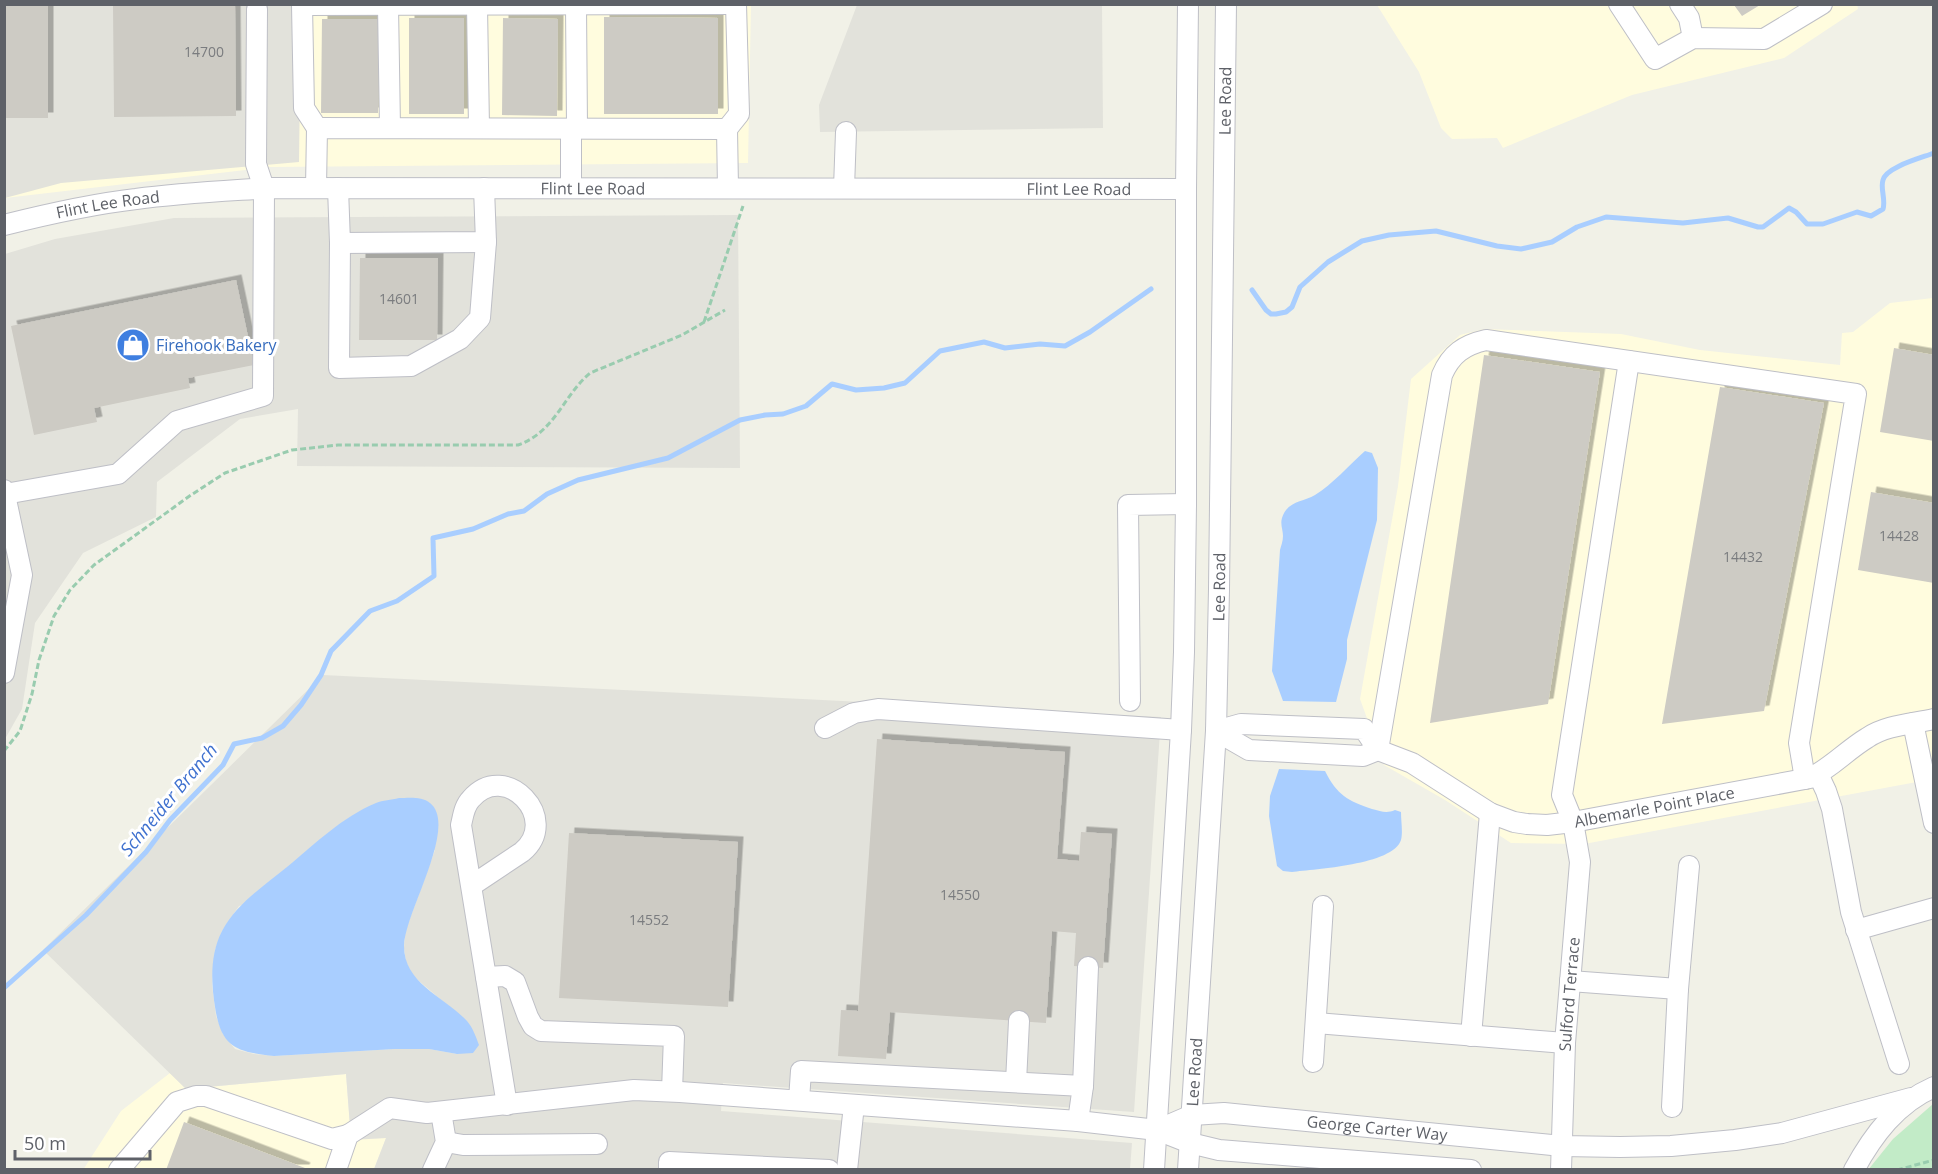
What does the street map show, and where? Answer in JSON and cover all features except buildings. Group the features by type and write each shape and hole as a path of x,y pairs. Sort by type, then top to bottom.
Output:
{"street":[{"path":"316,188 317,128 304,108 302,5 735,4 739,114 727,129 728,188"},
{"name":"Lee Road","path":"1154,1170 1181,730 1186,504 1188,4"},
{"name":"Lee Road","path":"1188,1170 1216,731 1226,4"},
{"path":"1619,4 1655,59 1693,38 1764,39 1822,4"},
{"path":"1680,4 1689,18 1693,38"},
{"path":"388,5 390,128"},
{"path":"477,5 479,128"},
{"path":"571,188 576,5"},
{"path":"4,673 22,575 5,492 118,474 177,421 263,396 264,188 256,164 257,9"},
{"path":"317,128 727,129"},
{"path":"844,188 846,132"},
{"name":"Flint Lee Road","path":"4,225 69,210 135,199 264,188 1186,189"},
{"path":"338,188 339,368 411,366 460,339 480,318 486,242 484,188"},
{"path":"340,243 486,242"},
{"path":"1216,731 1249,750 1363,756 1378,750 1442,375 1448,360 1474,342 1486,340 1856,394 1799,743 1811,777 1826,790 1832,809 1856,930 1899,1064"},
{"name":"Sulford Terrace","path":"1561,1170 1569,981 1581,862 1573,822 1562,795 1629,361"},
{"path":"1130,701 1128,505 1186,504"},
{"path":"825,728 854,713 878,709 1181,730"},
{"name":"Albemarle Point Place","path":"1378,750 1412,763 1490,813 1514,822 1547,825 1811,777 1871,735 1885,729 1934,719"},
{"path":"1913,723 1934,822"},
{"path":"471,886 530,846 536,831 534,812 527,801 513,788 493,786 482,790 470,799 461,825 471,886 486,976 507,1104"},
{"path":"1471,1036 1490,813"},
{"path":"1672,1107 1678,989 1689,866"},
{"path":"1313,1062 1323,906"},
{"path":"1856,930 1934,908"},
{"path":"1078,1121 1083,1086 1088,967"},
{"path":"486,976 506,976 515,982 528,1017 533,1026 541,1031 674,1036 672,1091"},
{"path":"1569,981 1678,989"},
{"path":"1017,1082 1019,1021"},
{"path":"1316,1023 1565,1043"},
{"path":"799,1100 801,1071 1083,1086"},
{"name":"George Carter Way","path":"1157,1130 1191,1115 1224,1113 1562,1146 1671,1146 1782,1133 1911,1098 1934,1087"},
{"path":"119,1170 177,1101 196,1096 206,1096 332,1139 348,1135 390,1108 427,1113 441,1112 634,1090 1078,1121 1157,1130"},
{"name":"George Carter Way","path":"1854,1170 1863,1153 1887,1122 1911,1098"},
{"path":"847,1170 854,1105"},
{"path":"433,1170 446,1142 441,1112"},
{"name":"George Carter Way","path":"1157,1130 1190,1143 1219,1150 1471,1170"},
{"path":"336,1170 348,1135"},
{"path":"446,1142 464,1145 597,1144"},
{"path":"669,1170 669,1162 829,1170"}],"path":[{"path":"703,324 749,188"},
{"path":"4,751 20,731 32,694 39,660 54,616 70,590 94,565 225,473 292,450 338,445 518,445 531,441 548,427 581,381 590,373 681,335 725,310"},
{"path":"1896,1170 1934,1160"}],"shaded area":[{"path":"1857,4 1858,9 1784,58 1632,95 1503,148 1497,138 1452,139 1441,128 1419,72 1377,5"},
{"path":"4,5 751,5 748,163 270,167 5,198"},
{"path":"5,5 301,5 299,162 61,183 5,198"},
{"path":"857,5 1102,5 1103,128 820,132 819,105"},
{"path":"738,215 740,468 297,466 298,409 240,419 157,482 156,517 83,553 35,623 22,709 5,739 5,254 55,239 174,218"},
{"path":"1933,298 1933,779 1584,844 1511,843 1445,800 1384,765 1360,699 1398,486 1411,379 1460,335 1484,329 1621,334 1700,350 1840,365 1842,333 1853,332 1890,303"},
{"path":"323,675 1161,717 1134,1112 723,1083 721,1111 1132,1143 1130,1169 374,1169 386,1138 351,1140 346,1074 186,1089 43,950","holes":["435,850 405,932 406,962 412,975 467,1022 457,1054 429,1049 395,1049 274,1056 235,1049 223,1034 216,1016 212,985 215,950 222,931 239,906"]},
{"path":"170,1073 186,1089 346,1074 351,1139 386,1138 374,1169 83,1170 121,1111"}],"green space":[{"path":"1933,1104 1933,1169 1868,1170 1893,1139"}],"water":[{"path":"1365,451 1372,453 1378,468 1377,520 1347,640 1347,659 1336,702 1283,701 1272,671 1280,550 1283,538 1282,518 1291,505 1321,491"},
{"path":"1279,769 1325,771 1334,786 1350,800 1381,811 1401,812 1401,840 1395,848 1384,855 1369,860 1318,869 1283,871 1277,866 1269,816 1270,796"},
{"path":"399,798 419,798 430,803 437,814 438,831 435,850 406,932 404,946 406,959 418,980 467,1021 479,1045 473,1053 457,1054 429,1049 395,1049 274,1056 250,1052 232,1045 221,1031 212,978 215,949 228,921 252,896 340,823 376,803"}],"waterway":[{"path":"1252,290 1271,314 1286,312 1292,307 1300,287 1328,262 1362,241 1389,235 1436,231 1497,246 1521,249 1552,242 1577,227 1606,217 1683,223 1728,218 1763,227 1789,208 1807,224 1823,224 1857,212 1871,216 1883,209 1882,183 1886,175 1905,164 1934,153"},
{"name":"Schneider Branch","path":"4,988 86,915 146,852 170,820 223,765 234,744 262,738 283,726 301,705 321,675 331,651 370,611 397,601 434,576 433,538 473,529 508,514 524,511 547,494 578,480 668,458 740,420 783,414 806,406 832,384 856,390 884,388 905,383 940,351 984,342 1005,348 1040,344 1065,346 1090,332 1151,289"}],"place":[{"name":"Firehook Bakery","path":"133,345"}]}
